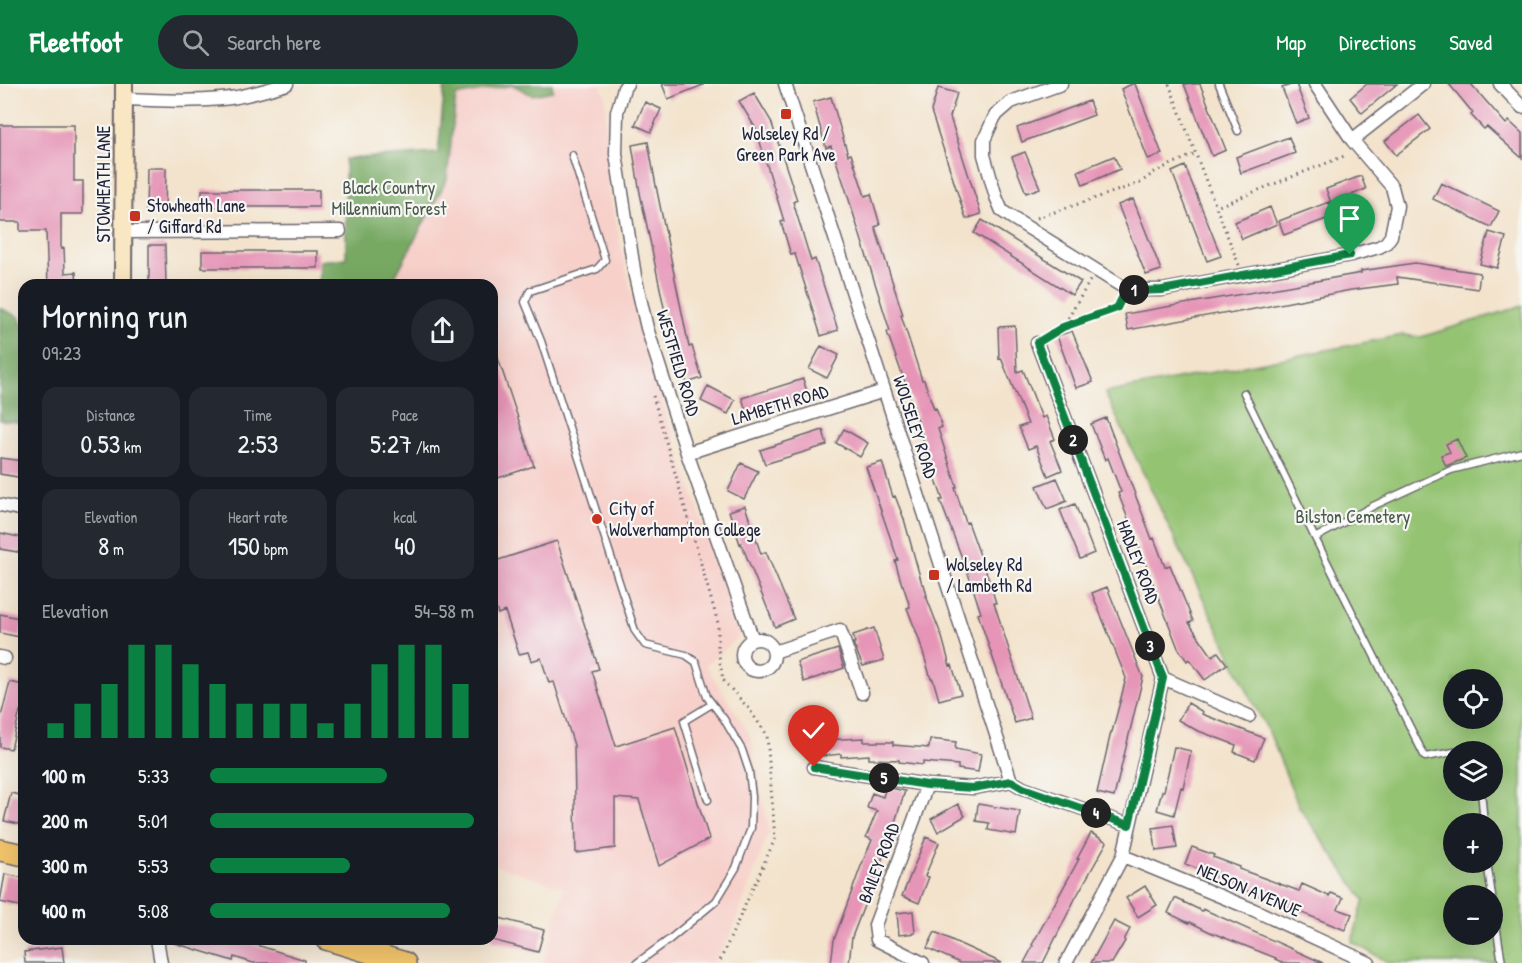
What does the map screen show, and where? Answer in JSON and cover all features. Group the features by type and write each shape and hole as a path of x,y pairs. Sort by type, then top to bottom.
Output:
{"highway":[{"path":"0,850 18,854"},
{"path":"346,945 405,963"}],"street":[{"path":"124,92 214,100 237,97 287,84"},
{"name":"WOLSELEY ROAD","path":"785,84 1011,781"},
{"path":"1061,84 1011,102 995,116 984,140 984,155 999,204 1002,211 1096,271 1123,287 1136,291 1162,290 1350,255 1386,243 1391,236 1398,206 1392,187 1356,145 1315,84"},
{"path":"1356,145 1423,84"},
{"path":"1500,84 1522,107"},
{"name":"WESTFIELD ROAD","path":"626,86 617,112 616,154 635,276 647,328 687,453 753,640"},
{"name":"STOWHEATH LANE","path":"123,279 124,92"},
{"path":"124,232 340,231"},
{"name":"HADLEY ROAD","path":"1037,343 1163,678"},
{"name":"LAMBETH ROAD","path":"687,453 884,391"},
{"path":"0,505 18,509"},
{"path":"774,652 840,630 862,693"},
{"path":"753,640 768,642 774,652 770,666 760,671 750,669 743,662 745,646 753,640"},
{"path":"1066,963 1123,856 1163,678 1249,716"},
{"path":"814,767 927,785 973,788 1011,781 1023,788 1129,825"},
{"name":"BAILEY ROAD","path":"923,963 877,940 875,925 927,785"},
{"name":"NELSON AVENUE","path":"1123,856 1254,910 1363,962"},
{"path":"158,945 160,963"}],"lane":[{"path":"1219,84 1238,131"},
{"path":"572,155 605,260 597,269 530,291 525,303 541,341 635,632 645,645 686,654 696,662 707,698 724,719 742,750 749,771 752,797 751,828 736,868 716,901 637,963"},
{"path":"1244,393 1425,757 1443,754"},
{"path":"1315,538 1373,506 1451,470 1522,452"},
{"path":"708,800 684,721 712,704"},
{"path":"1499,945 1502,963"}],"path":[{"path":"1169,84 1243,275"},
{"path":"1216,207 1356,145"},
{"path":"1021,223 1140,183 1156,171 1195,154"},
{"path":"1063,327 1096,271"},
{"path":"1037,343 1063,327 1117,308 1127,288"},
{"path":"652,393 718,623 718,649 723,680 749,709 767,735 775,839 719,963"}],"shaded area":[{"name":"City of Wolverhampton College","path":"552,84 600,84 605,96 608,185 635,311 662,401 740,636 706,665 751,737 769,831 732,932 714,963 543,963 564,888 498,866 498,279 319,279 320,261 346,258 346,241 447,179 455,96 513,85 532,95 553,91"}],"green space":[{"name":"Black Country Millennium Forest","path":"445,84 552,84 553,91 532,95 513,85 456,96 447,179 393,279 319,279 320,261 346,258 345,159 438,153"},
{"name":"Bilston Cemetery","path":"1522,306 1522,963 1386,963 1352,942 1364,900 1299,807 1269,732 1105,393 1403,335 1421,337"},
{"path":"0,308 18,317 18,422 0,420"}],"building":[{"path":"662,84 703,84 703,85 668,99"},
{"path":"1135,84 1162,154 1148,159 1121,89"},
{"path":"1184,84 1200,84 1226,150 1212,156"},
{"path":"1296,84 1309,118 1296,123 1282,88"},
{"path":"1367,84 1397,84 1362,113 1350,98"},
{"path":"1449,84 1471,84 1506,124 1509,121 1522,133 1522,158 1487,127 1484,129"},
{"path":"938,88 957,93 950,117 981,214 966,219 931,111"},
{"path":"754,93 771,121 797,200 793,202 811,261 815,259 838,330 821,336 795,254 791,255 781,222 784,221 756,129 739,101"},
{"path":"831,97 848,155 851,154 865,196 871,194 880,225 875,227 903,315 901,315 922,380 924,380 934,409 936,408 942,427 938,429 957,487 955,488 966,523 968,522 989,580 996,603 994,603 1031,718 1015,723 978,614 981,613 970,579 940,500 943,500 887,332 890,331 845,187 831,146 826,148 813,102"},
{"path":"1089,101 1094,115 1022,142 1017,128"},
{"path":"645,102 661,109 651,132 635,125"},
{"path":"1419,115 1430,129 1396,155 1385,141"},
{"path":"0,125 74,125 74,181 83,181 83,214 61,214 61,249 64,248 65,273 76,272 77,279 48,279 46,231 20,231 20,222 0,222"},
{"path":"1289,137 1295,153 1241,173 1236,157"},
{"path":"648,142 689,347 692,346 702,378 687,383 669,331 632,145"},
{"path":"1025,152 1040,188 1026,193 1012,157"},
{"path":"1114,156 1120,169 1083,185 1078,171"},
{"path":"1185,166 1221,256 1207,261 1172,172"},
{"path":"147,168 166,168 165,214 146,213"},
{"path":"1361,176 1366,189 1331,203 1326,189"},
{"path":"1441,183 1499,211 1491,227 1433,199"},
{"path":"202,190 319,190 319,207 202,207"},
{"path":"1133,199 1161,270 1146,275 1118,205"},
{"path":"1329,202 1334,216 1284,235 1279,221"},
{"path":"1270,207 1277,224 1242,239 1235,222"},
{"path":"982,220 1081,282 1072,295 974,233"},
{"path":"1489,232 1506,237 1497,268 1480,264"},
{"path":"149,245 165,245 166,279 149,279"},
{"path":"202,251 318,251 318,268 202,268"},
{"path":"1415,263 1480,273 1478,289 1397,277 1398,284 1351,290 1229,314 1228,312 1128,330 1125,314"},
{"path":"1015,326 1017,372 1023,370 1042,418 1046,416 1055,439 1050,441 1062,470 1048,476 1036,446 1028,449 1019,427 1028,424 1001,358 999,359 998,327"},
{"path":"1072,331 1093,382 1076,388 1057,336"},
{"path":"821,346 839,355 827,378 809,369"},
{"path":"498,358 534,466 498,478"},
{"path":"803,379 808,395 747,414 742,398"},
{"path":"708,386 735,400 728,414 701,401"},
{"path":"1106,418 1152,539 1154,538 1165,567 1170,565 1193,621 1189,623 1212,656 1218,652 1227,664 1205,680 1178,648 1118,493 1121,492 1108,458 1105,460 1091,424"},
{"path":"844,429 868,443 860,457 836,443"},
{"path":"823,430 827,445 765,464 760,450"},
{"path":"1457,439 1466,458 1446,466 1441,455 1450,452 1446,444"},
{"path":"0,458 18,460 18,477 0,474"},
{"path":"882,462 893,497 895,496 904,519 922,584 924,584 926,596 961,694 939,700 933,679 931,679 907,608 910,607 895,561 898,560 866,467"},
{"path":"741,463 758,471 744,499 728,491"},
{"path":"1057,478 1067,501 1047,509 1037,486"},
{"path":"1075,504 1094,553 1080,559 1060,510"},
{"path":"745,506 761,554 766,552 794,619 775,627 740,544 729,511"},
{"path":"0,533 18,537 18,552 0,549"},
{"path":"557,541 599,669 592,671 616,746 675,727 709,839 659,866 639,800 615,798 615,848 576,853 574,745 554,682 549,683 541,658 531,661 528,652 519,654 505,611 498,614 498,560"},
{"path":"1107,587 1143,677 1114,797 1097,793 1126,678 1092,593"},
{"path":"0,614 18,618 18,637 0,633"},
{"path":"874,628 884,660 863,666 853,643 855,643 853,635"},
{"path":"838,649 844,668 804,682 797,662"},
{"path":"10,682 18,684 18,719 11,749 0,747 0,720"},
{"path":"1188,703 1203,712 1202,714 1264,738 1255,760 1234,752 1236,745 1196,730 1178,720"},
{"path":"864,738 864,742 893,742 893,745 929,748 930,739 956,742 955,749 981,754 978,772 958,769 958,765 923,762 923,765 899,762 899,760 869,759 869,755 823,756 821,740"},
{"path":"1174,747 1191,751 1174,815 1157,810 1162,791 1164,791"},
{"path":"886,787 905,791 895,825 852,937 849,963 831,963 834,940 872,840 866,837 877,811 867,808 872,793 883,797"},
{"path":"11,793 18,795 18,824 4,821"},
{"path":"958,804 965,816 938,832 931,819"},
{"path":"978,804 1020,811 1016,835 988,830 989,823 976,821"},
{"path":"1173,825 1177,848 1156,851 1153,828"},
{"path":"1091,833 1107,842 1043,963 1024,963 1079,859 1077,859"},
{"path":"926,837 939,843 925,876 929,877 919,903 902,896"},
{"path":"1192,847 1240,867 1239,869 1299,891 1302,884 1329,896 1331,893 1343,898 1338,909 1352,914 1345,930 1185,864"},
{"path":"5,874 18,877 18,906 0,902"},
{"path":"1145,886 1157,905 1138,917 1126,898"},
{"path":"1175,898 1323,963 1284,963 1189,923 1168,913"},
{"path":"913,911 915,933 899,935 897,913"},
{"path":"498,918 544,930 538,952 498,942"},
{"path":"1114,921 1130,929 1125,941 1112,963 1091,963"},
{"path":"935,932 1002,963 960,963 927,948"},
{"path":"181,945 256,945 305,960 305,963 253,963 234,957 233,961"},
{"path":"62,947 64,963 25,963 24,952"}],"place":[{"name":"Wolseley Rd / Green Park Ave","path":"786,114"},
{"name":"Stowheath Lane / Giffard Rd","path":"135,216"},
{"name":"City of Wolverhampton College","path":"597,519"},
{"name":"Wolseley Rd / Lambeth Rd","path":"934,575"}],"route":[{"path":"814,767 927,785 973,788 1011,781 1023,788 1129,825 1163,678 1037,343 1063,327 1117,308 1127,288 1136,291 1162,290 1350,255"}]}
